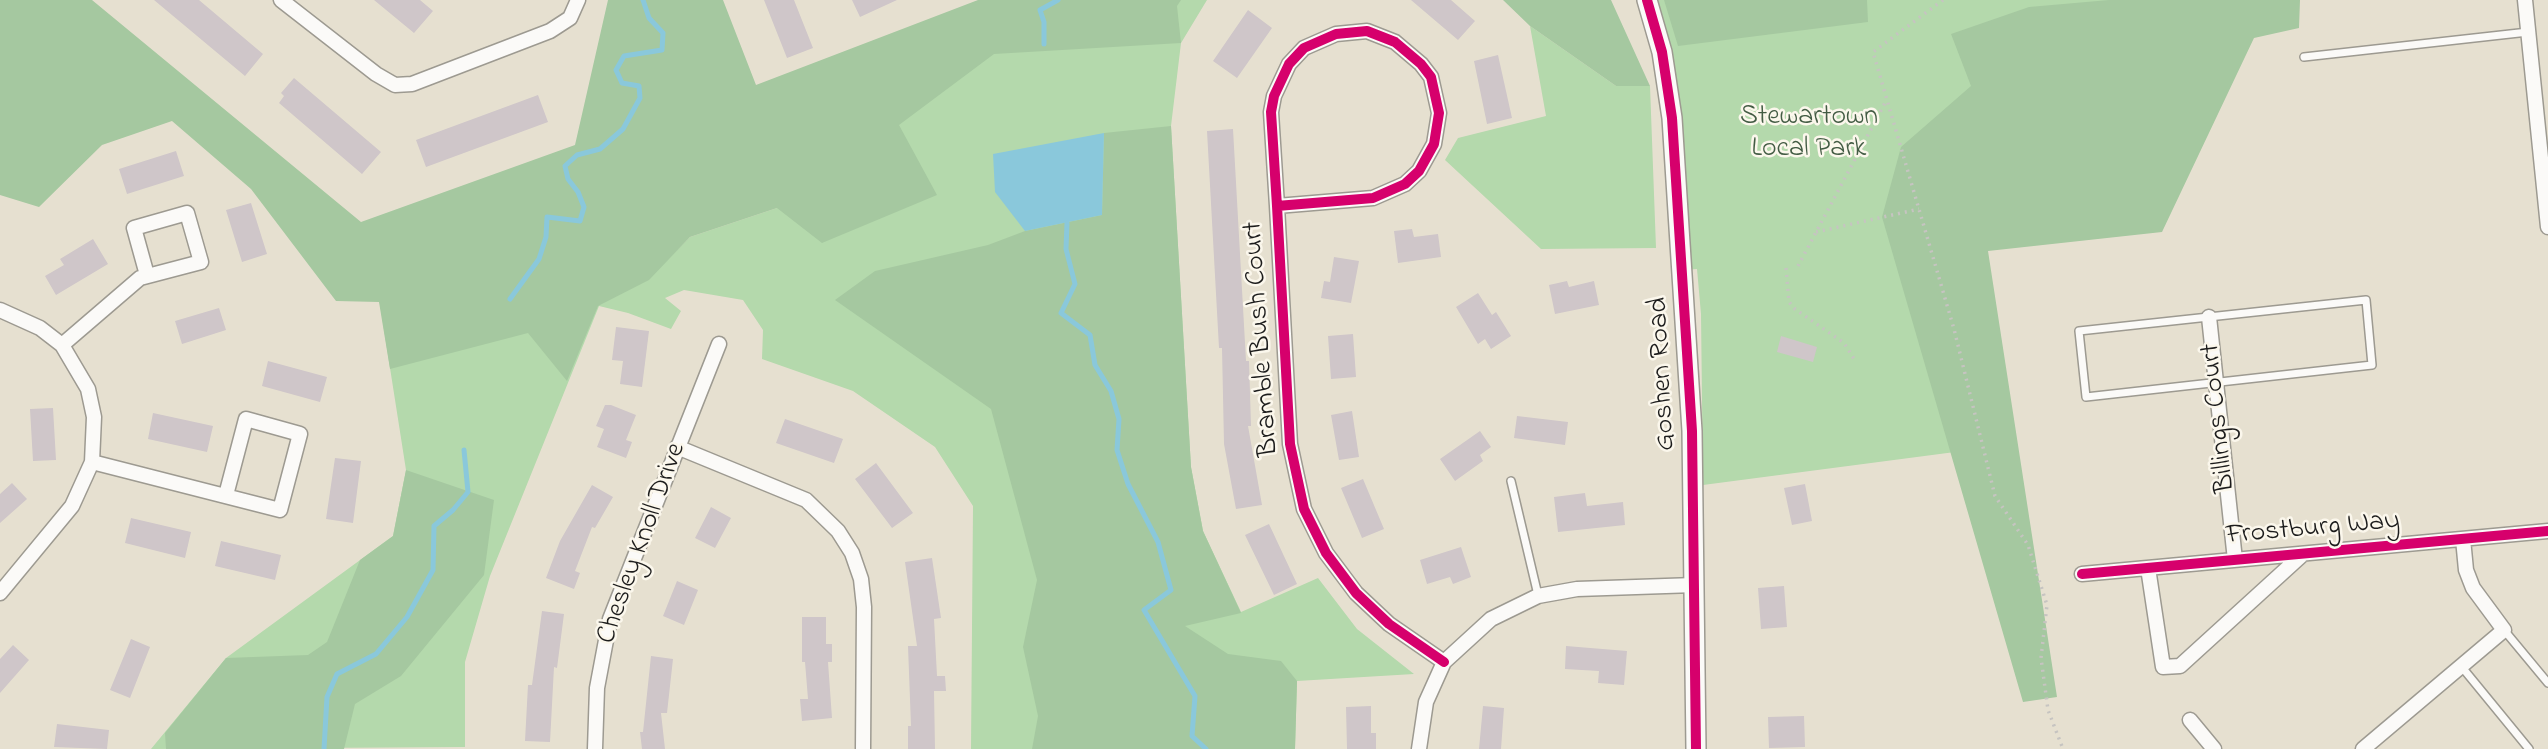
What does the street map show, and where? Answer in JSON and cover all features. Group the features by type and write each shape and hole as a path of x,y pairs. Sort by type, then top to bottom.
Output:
{"street":[{"path":"281,0 376,74 395,85 412,84 550,31 570,18 578,0"},
{"name":"Goshen Road","path":"1647,0 1662,52 1672,118 1692,430 1696,749"},
{"path":"2525,0 2548,227"},
{"name":"Bramble Bush Court","path":"1277,206 1373,198 1405,184 1419,171 1434,144 1439,113 1431,77 1421,64 1395,42 1367,32 1336,34 1304,48 1289,64 1274,96 1271,113 1290,444 1304,509 1326,552 1356,593 1390,624 1444,662"},
{"path":"62,345 140,278 201,262 187,213 134,228 147,275"},
{"path":"0,310 40,328 62,345 88,389 94,417 92,462 72,506 0,593"},
{"name":"Billings Court","path":"2208,317 2235,560"},
{"name":"Chesley Knoll Drive","path":"595,749 597,688 610,619 719,344"},
{"path":"92,462 280,510 300,433 246,419 226,495"},
{"path":"677,447 806,500 838,531 852,553 861,579 864,607 863,749"},
{"name":"Frostburg Way","path":"2082,574 2548,531"},
{"path":"2363,749 2504,630 2473,588 2466,570 2463,539"},
{"path":"2148,568 2163,667 2180,666 2303,554"},
{"path":"1419,749 1426,702 1444,662 1491,619 1538,596 1577,589 1695,585"},
{"path":"2190,720 2214,749"}],"lane":[{"path":"2304,57 2528,32"},
{"path":"2366,300 2372,365 2216,383 2086,397 2079,331 2366,300"},
{"path":"1511,481 1538,596"},
{"path":"2504,630 2548,683"},
{"path":"2461,666 2529,749"}],"path":[{"path":"1943,0 1873,52 1954,328 1996,496 2028,545 2047,605 2041,658 2048,709 2063,749"},
{"path":"1798,266 1887,100"},
{"path":"1816,232 1919,209"},
{"path":"1786,268 1789,302 1844,343 1856,362"}],"green space":[{"path":"0,0 369,230 990,0 1207,0 1181,43 1171,126 1191,467 1203,531 1241,612 1318,578 1357,629 1414,674 1297,681 1295,749 971,749 973,506 935,447 853,391 762,359 763,330 743,300 684,290 665,298 681,311 671,329 628,313 599,306 490,576 465,662 465,747 151,749 226,658 393,536 406,470 372,253","holes":["827,80 777,208 690,237 645,282"]},
{"path":"0,0 92,0 361,222 575,145 608,0 723,0 756,85 978,0 1181,0 1177,6 1181,43 994,54 899,125 937,195 822,243 777,208 690,237 649,280 598,306 567,381 528,333 390,369 379,302 336,301 251,189 172,121 102,145 39,207 0,195"},
{"path":"1503,0 1611,0 1650,86 1616,86 1530,26"},
{"name":"Stewartown Local Park","path":"1648,0 2232,0 1897,235 1955,452 1703,485 1701,314 1697,269 1684,270"},
{"path":"1664,0 1867,0 1868,22 1678,46"},
{"path":"2109,0 2300,0 2299,28 2254,38 2162,232 1988,251 2057,697 2023,702 1882,217 1901,147 1971,86 1951,34 2029,7"},
{"path":"1530,26 1616,86 1650,86 1656,248 1541,249 1445,160 1458,138 1546,116"},
{"path":"1171,126 1191,467 1203,531 1241,613 1185,626 1228,654 1281,661 1297,681 1295,749 1032,749 1038,716 1023,647 1037,580 991,409 835,300 875,271 988,245 1025,231 1102,215 1104,133"},
{"path":"406,470 494,500 484,575 401,676 355,704 344,749 166,749 165,733 226,658 308,655 327,642 360,560 393,536"}],"water":[{"path":"1104,133 1102,215 1025,231 995,192 993,154"}],"building":[{"path":"154,0 199,0 263,54 245,76"},
{"path":"374,0 420,0 433,11 414,33"},
{"path":"764,0 794,0 813,48 787,58"},
{"path":"852,0 897,0 860,17"},
{"path":"1411,0 1451,0 1475,21 1458,40"},
{"path":"1248,10 1272,28 1237,78 1213,61"},
{"path":"1498,55 1512,118 1487,124 1474,61"},
{"path":"294,78 381,152 362,174 279,103 284,96 281,93"},
{"path":"538,95 548,122 426,167 416,140"},
{"path":"1233,129 1246,361 1249,361 1251,426 1248,426 1262,505 1236,509 1224,444 1222,348 1219,348 1207,131"},
{"path":"176,151 184,176 127,194 119,169"},
{"path":"251,203 267,254 242,262 226,210"},
{"path":"1412,229 1414,237 1438,234 1441,257 1398,263 1394,231"},
{"path":"93,239 108,264 56,295 45,276 64,265 60,259"},
{"path":"1334,257 1359,261 1351,303 1321,298 1324,281 1330,282"},
{"path":"1567,281 1569,287 1594,281 1599,305 1555,314 1549,285"},
{"path":"1478,293 1492,315 1496,312 1511,336 1491,349 1485,339 1478,344 1456,307"},
{"path":"219,308 226,330 182,344 175,321"},
{"path":"616,327 649,331 642,387 620,384 623,361 612,360"},
{"path":"1353,334 1356,377 1331,379 1328,336"},
{"path":"1781,336 1817,347 1813,362 1777,352"},
{"path":"268,361 327,377 320,402 262,386"},
{"path":"605,405 636,415 626,440 632,442 626,458 597,447 604,429 596,426"},
{"path":"53,408 56,460 33,461 30,409"},
{"path":"1352,411 1359,457 1339,460 1331,415"},
{"path":"153,413 213,426 207,452 148,439"},
{"path":"1517,416 1568,422 1565,445 1514,438"},
{"path":"785,419 843,439 834,463 776,443"},
{"path":"1480,431 1491,447 1480,455 1483,461 1455,481 1440,459"},
{"path":"335,458 361,461 353,523 326,519"},
{"path":"876,463 913,513 892,528 855,479"},
{"path":"1363,479 1384,529 1362,538 1341,488"},
{"path":"12,483 27,499 0,523 0,494"},
{"path":"1805,484 1812,521 1792,525 1784,488"},
{"path":"592,485 613,497 595,528 592,527 575,571 580,573 574,589 546,578 560,541"},
{"path":"1585,493 1587,506 1623,502 1625,525 1558,532 1554,497"},
{"path":"711,507 731,518 715,548 695,538"},
{"path":"131,518 191,532 185,558 125,543"},
{"path":"1269,524 1297,584 1274,595 1245,535"},
{"path":"221,541 281,555 275,580 215,566"},
{"path":"1461,547 1471,577 1453,584 1450,577 1427,584 1420,560"},
{"path":"932,558 941,618 934,619 937,676 945,676 946,691 934,691 935,749 908,749 908,726 911,726 908,646 917,646 905,562"},
{"path":"677,581 698,590 684,625 663,616"},
{"path":"1784,586 1787,627 1761,629 1758,588"},
{"path":"542,611 564,614 557,668 554,667 550,742 525,741 528,685 532,685"},
{"path":"802,617 826,617 826,644 832,644 832,662 828,662 832,718 802,721 800,699 808,699 805,662 802,662"},
{"path":"131,639 150,647 130,698 110,690"},
{"path":"13,645 29,660 0,693 0,659"},
{"path":"1566,646 1627,651 1624,685 1598,683 1599,671 1565,669"},
{"path":"651,656 673,659 667,713 661,713 665,749 642,749 640,732 643,732"},
{"path":"1371,706 1371,733 1376,733 1376,749 1347,749 1346,707"},
{"path":"1483,706 1504,708 1501,749 1479,749"},
{"path":"1804,716 1805,747 1769,748 1768,717"},
{"path":"57,724 109,730 107,749 54,747"}],"waterway":[{"path":"510,299 539,259 546,237 547,217 580,221 584,207 578,192 568,179 565,166 577,155 600,149 623,129 640,98 639,86 622,83 616,70 624,56 662,50 663,33 649,18 643,0"},
{"path":"1044,44 1044,22 1040,10 1058,0"},
{"path":"1067,223 1066,249 1075,284 1061,313 1090,335 1095,365 1111,391 1119,419 1117,450 1128,484 1158,542 1171,590 1144,610 1195,696 1192,736 1206,749"},
{"path":"324,749 327,697 337,674 376,654 407,617 433,570 434,526 453,510 468,492 464,450"}],"cycle path":[{"path":"1647,0 1662,52 1672,118 1692,431 1696,749"},
{"path":"1367,31 1395,42 1421,64 1431,77 1439,113 1434,144 1419,171 1405,184 1373,198 1277,206 1271,112 1274,96 1289,64 1304,48 1336,34 1367,31"},
{"path":"1277,206 1290,444 1304,509 1326,553 1356,593 1389,624 1444,662"},
{"path":"2082,574 2548,531"}]}
